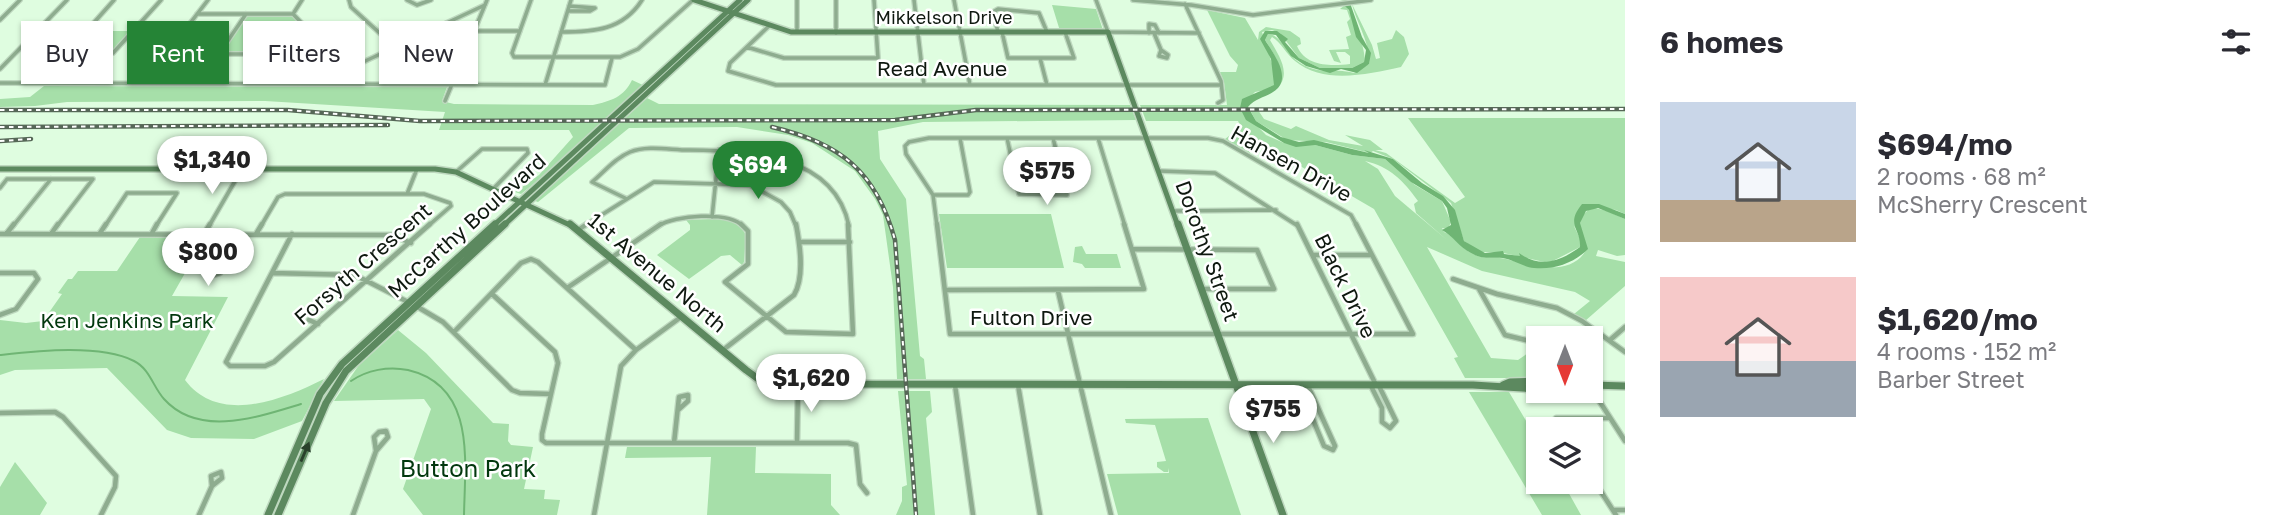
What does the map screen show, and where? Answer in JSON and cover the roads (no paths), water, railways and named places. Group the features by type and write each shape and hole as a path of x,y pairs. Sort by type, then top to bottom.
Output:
{"street":[{"path":"0,19 20,0"},
{"path":"0,69 67,0"},
{"path":"95,21 114,0"},
{"path":"143,21 160,0"},
{"path":"192,21 208,0"},
{"path":"293,14 302,0"},
{"path":"349,0 351,7 379,32"},
{"path":"407,0 417,5 431,0"},
{"path":"531,0 512,53 514,57 612,58 631,54 694,0"},
{"path":"545,85 571,0"},
{"path":"561,32 606,31 626,18 642,0"},
{"name":"Mikkelson Drive","path":"694,0 769,26 797,32 1199,33"},
{"name":"McCarthy Boulevard","path":"731,12 740,0"},
{"name":"McCarthy Boulevard","path":"268,515 324,387 342,365 731,12 748,0"},
{"path":"797,0 797,32"},
{"path":"836,0 836,33"},
{"path":"747,47 784,58 878,58 874,0"},
{"path":"914,0 924,85"},
{"path":"954,0 970,85"},
{"name":"Dorothy Street","path":"1097,0 1283,515"},
{"path":"1133,0 1185,4 1253,15 1371,0"},
{"path":"478,23 486,3"},
{"path":"449,21 486,3"},
{"path":"1185,4 1222,85 1223,100 1218,103"},
{"path":"568,11 590,11 595,8 569,6"},
{"path":"1047,32 1039,13 993,10 1007,58 1073,58 1065,32"},
{"path":"197,14 246,14 293,14 323,45 300,54 219,54 246,14"},
{"name":"Read Avenue","path":"769,26 727,65 728,71 762,83 1222,85"},
{"path":"478,31 520,31"},
{"path":"1154,33 1161,50"},
{"path":"113,53 127,39"},
{"path":"478,84 605,85 612,58"},
{"path":"1040,58 1047,85"},
{"path":"0,83 21,83"},
{"path":"445,102 453,84"},
{"name":"Fulton Drive","path":"1147,138 929,138 909,142 905,146 905,154 933,195 950,334 1352,333"},
{"path":"933,195 968,195 970,192 960,138"},
{"path":"1007,138 1019,194 1067,195 1053,138"},
{"path":"945,290 1144,289 1098,138"},
{"name":"Hansen Drive","path":"1147,138 1208,138 1223,141 1351,215 1413,334 1352,333"},
{"path":"456,172 482,149 527,149 528,153 494,188"},
{"path":"567,288 670,218 712,217 737,220 748,231 748,264 725,282 766,317 792,334 853,334 849,224 842,206 830,188 815,175 793,163 762,153 643,150 624,155 592,182 625,198"},
{"path":"712,217 719,150"},
{"name":"1st Avenue North","path":"0,169 417,169 456,172 524,201 578,230 761,381 798,385 1501,385"},
{"path":"204,234 242,169"},
{"path":"407,194 417,169"},
{"name":"Black Drive","path":"1159,171 1215,173 1297,224 1376,386"},
{"path":"3,234 51,178"},
{"path":"0,188 7,179 93,178 51,234"},
{"path":"578,230 654,182 750,185 776,196 793,214 800,242 799,287 794,295 723,350"},
{"path":"100,234 127,193 177,193 151,234"},
{"name":"Forsyth Crescent","path":"256,234 278,197 285,194 407,194 438,197 451,206 274,362 265,366 230,366 226,362 292,234"},
{"path":"1173,211 1277,210"},
{"path":"3,234 392,235 411,243"},
{"path":"220,262 236,234"},
{"path":"800,242 850,242"},
{"path":"1132,249 1257,250 1274,289 1201,289"},
{"path":"1314,255 1371,255"},
{"path":"454,332 521,263 531,259 538,262 636,350"},
{"path":"0,273 34,273 38,279 10,313 0,315"},
{"path":"272,273 346,273 367,281 443,321 512,390 520,393 551,394"},
{"path":"1454,279 1557,308 1625,352"},
{"path":"1479,288 1505,335 1526,340"},
{"path":"1059,290 1111,515"},
{"path":"492,294 555,352 558,363 542,434 545,443 848,443 856,445 860,484 867,493"},
{"name":"McCarthy Boulevard","path":"278,515 334,386 411,304"},
{"path":"594,515 618,374 626,359 681,316"},
{"path":"309,320 318,324"},
{"path":"1610,340 1625,327"},
{"path":"1501,385 1526,381"},
{"path":"797,443 798,385"},
{"path":"955,385 972,515"},
{"path":"1018,385 1040,515"},
{"path":"1501,385 1526,387"},
{"path":"1303,386 1335,446 1334,450 1324,446 1303,386"},
{"path":"1376,386 1396,421 1390,428 1381,422 1382,408 1376,386"},
{"path":"1603,387 1625,386"},
{"path":"1601,403 1625,441"},
{"path":"674,443 678,410"},
{"path":"0,413 55,412 63,416 116,476 115,487 101,515"},
{"path":"1603,418 1610,418"},
{"path":"353,515 376,451"},
{"path":"199,515 212,486"},
{"path":"1602,494 1614,513 1625,510"}],"waterway":[{"path":"0,355 68,350 104,352 120,356 139,364 164,399 178,411 211,421 248,418 301,404"},
{"path":"351,381 371,372 400,369 430,379 446,392 456,408 462,428 465,449 464,515"}],"railway":[{"path":"0,110 288,110 420,121 895,120 976,110 1625,109"},
{"path":"0,127 388,125"},
{"path":"772,127 817,142 852,164 866,178 887,216 895,240 916,515"},
{"path":"0,141 31,139"}],"park label":[{"name":"Ken Jenkins Park","path":"127,321"},
{"name":"Button Park","path":"468,469"}]}
